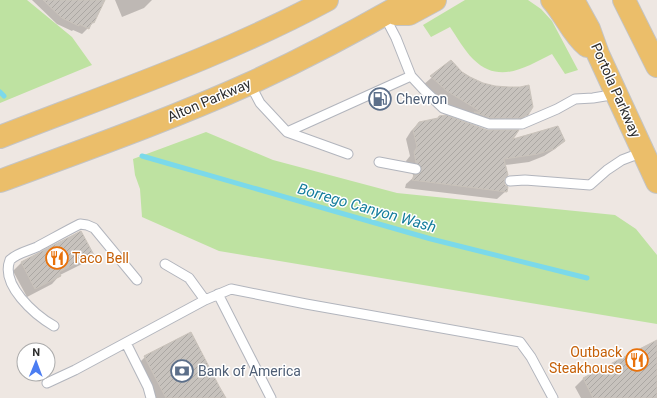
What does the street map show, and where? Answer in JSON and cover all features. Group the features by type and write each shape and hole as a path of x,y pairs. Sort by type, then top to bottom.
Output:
{"main road":[{"path":"0,137 201,59 305,12 327,0"},
{"name":"Alton Parkway","path":"0,181 112,140 250,83 317,51 410,0"},
{"path":"385,14 409,14 436,0"},
{"path":"552,0 578,39 598,54"},
{"name":"Portola Parkway","path":"573,0 589,29 598,54 657,182"},
{"path":"624,0 657,66"}],"lane":[{"path":"385,14 411,76 424,90 443,108 489,124 522,124 557,109 575,99 594,98 617,94"},
{"path":"287,132 411,76"},
{"path":"250,83 260,103 287,132 348,154"},
{"path":"510,181 525,180 590,185 606,170 622,160 643,152"},
{"path":"379,162 416,169"},
{"path":"54,326 40,318 15,298 5,286 3,269 10,260 19,254 32,249 80,224 88,225 94,228 137,280"},
{"path":"165,264 189,278 205,300"},
{"path":"47,383 75,370 205,300 230,289 520,342 531,357 553,398"},
{"path":"218,294 271,398"},
{"path":"126,343 148,387 151,398"}],"green space":[{"path":"0,0 27,0 72,37 92,65 0,103"},
{"path":"465,0 528,0 541,9 552,21 578,70 565,74 552,54 532,64 512,71 493,71 483,67 473,59 450,27 431,37 423,25"},
{"path":"206,132 273,160 397,193 615,215 636,229 657,255 657,324 219,251 142,217 140,189 135,175 133,159"}],"building":[{"path":"43,0 105,0 94,23 92,22 89,29 62,18"},
{"path":"451,60 462,72 483,83 509,87 529,85 533,107 528,115 521,118 490,118 474,112 481,112 447,91 430,76"},
{"path":"446,115 487,130 519,130 513,139 558,126 565,141 554,149 538,154 504,159 508,175 504,181 505,185 508,187 507,192 412,180 414,175 418,174 422,170 420,165 416,163 414,152 417,147 413,130 419,122"},
{"name":"Taco Bell","path":"81,231 94,255 59,272 61,276 35,289 21,262"},
{"name":"Bank of America","path":"191,332 226,398 166,398 144,356"},
{"name":"Outback Steakhouse","path":"657,340 657,398 593,398 583,378"}],"waterway":[{"name":"Borrego Canyon Wash","path":"0,92 4,96"},
{"name":"Borrego Canyon Wash","path":"142,156 431,239 587,278"}],"place":[{"name":"Chevron","path":"380,99"},
{"name":"Taco Bell","path":"57,258"},
{"name":"Outback Steakhouse","path":"637,360"},
{"name":"Bank of America","path":"182,371"}]}
